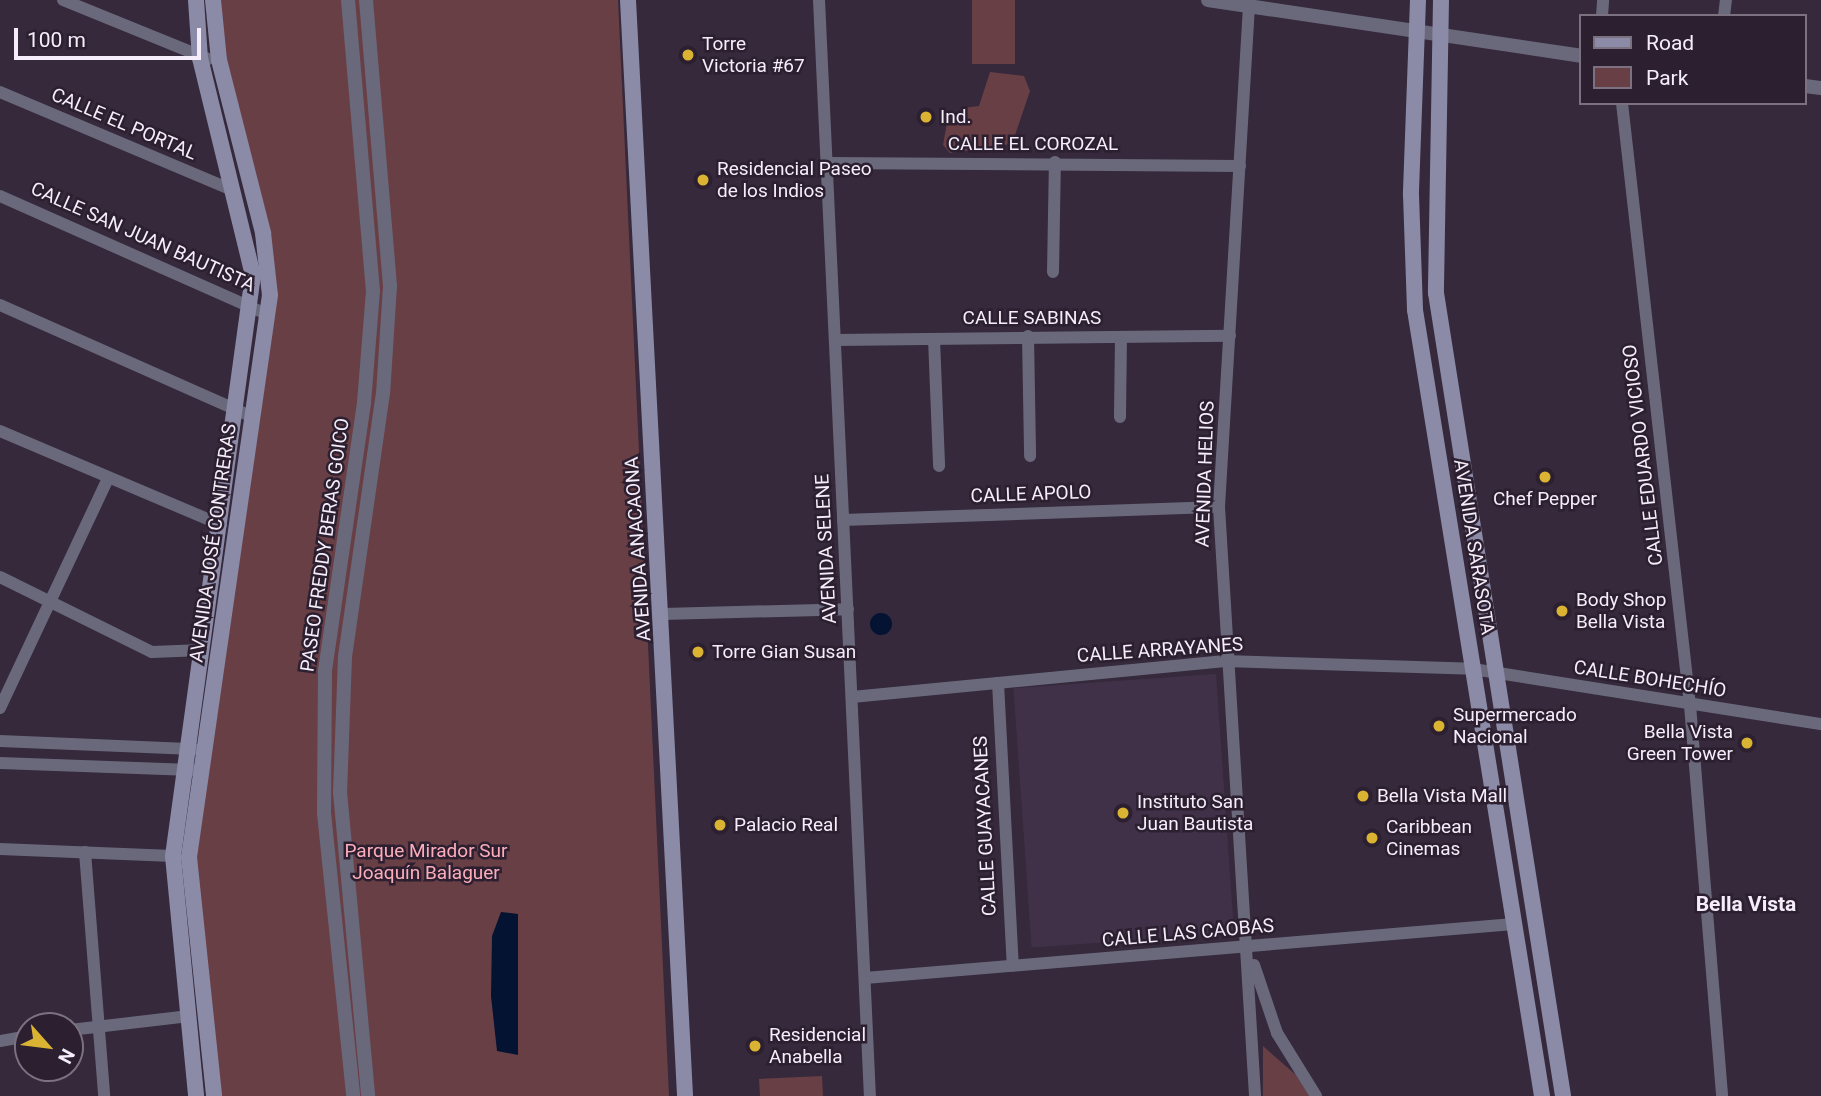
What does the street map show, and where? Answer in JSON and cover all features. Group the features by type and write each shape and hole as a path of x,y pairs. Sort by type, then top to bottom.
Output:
{"main road":[{"name":"AVENIDA JOSÉ CONTRERAS","path":"196,0 200,58 253,275 252,306 203,650 196,749"},
{"name":"AVENIDA JOSÉ CONTRERAS","path":"197,1096 173,856 193,770 269,316 263,233 219,60 213,0"},
{"name":"AVENIDA ANACAONA","path":"628,0 663,614 685,1096"},
{"name":"AVENIDA SARASOTA","path":"1418,0 1411,195 1415,310 1542,1096"},
{"name":"AVENIDA SARASOTA","path":"1441,0 1436,293 1563,1096"},
{"name":"AVENIDA JOSÉ CONTRERAS","path":"193,770 189,857 214,1096"}],"street":[{"path":"62,0 200,58 219,60"},
{"name":"PASEO FREDDY BERAS GOICO","path":"348,0 373,291 364,403 326,670 324,813 353,1096"},
{"name":"PASEO FREDDY BERAS GOICO","path":"366,0 390,286 383,393 345,657 340,792 368,1096"},
{"name":"AVENIDA SELENE","path":"819,0 870,1096"},
{"path":"1208,0 1249,3 1440,37 1580,56"},
{"name":"AVENIDA HELIOS","path":"1249,3 1219,507 1225,661 1248,948 1255,1096"},
{"name":"CALLE EL PORTAL","path":"0,92 234,191"},
{"name":"CALLE EDUARDO VICIOSO","path":"1622,105 1690,705 1722,1096"},
{"path":"1053,272 1055,162"},
{"name":"CALLE EL COROZAL","path":"827,163 1055,162 1240,166"},
{"name":"CALLE SAN JUAN BAUTISTA","path":"0,196 252,306 269,316"},
{"path":"0,305 253,416"},
{"path":"1028,336 1030,456"},
{"name":"CALLE SABINAS","path":"835,340 1230,336"},
{"path":"1120,417 1121,337"},
{"path":"934,338 939,466"},
{"path":"0,431 221,525"},
{"path":"1,703 53,604 108,478"},
{"name":"CALLE APOLO","path":"844,520 1219,507"},
{"path":"0,577 152,652 203,650"},
{"path":"663,614 848,609"},
{"name":"CALLE ARRAYANES","path":"852,697 1225,661 1473,670"},
{"name":"CALLE BOHECHÍO","path":"1473,670 1821,724"},
{"name":"CALLE GUAYACANES","path":"998,683 1013,966"},
{"path":"0,741 196,749"},
{"path":"0,763 193,770"},
{"path":"0,849 173,856"},
{"path":"85,852 104,1096"},
{"name":"CALLE LAS CAOBAS","path":"865,978 1514,924"},
{"name":"AVENIDA HELIOS","path":"1248,948 1277,1033 1316,1096"},
{"path":"84,1028 188,1017"}],"shaded area":[{"name":"Instituto San Juan Bautista","path":"1216,674 1234,933 1032,948 1013,688"}],"green space":[{"name":"Parque Mirador Sur Joaquín Balaguer","path":"219,0 618,0 669,1096 220,1096 195,857 276,277 227,69"},
{"path":"972,0 1015,0 1015,64 972,64"},
{"path":"990,72 1024,76 1030,91 1014,138 1010,144 950,153 943,145 947,123 963,108 979,106"},
{"path":"1263,1046 1296,1075 1309,1096 1263,1096"},
{"path":"822,1076 823,1096 760,1096 759,1079"}],"water":[{"path":"881,613 889,616 892,624 889,632 881,635 873,632 870,624 873,616"},
{"path":"501,912 518,914 518,1055 497,1051 491,996 492,936"}],"place":[{"name":"Torre Victoria #67","path":"688,55"},
{"name":"Ind.","path":"926,117"},
{"name":"Residencial Paseo de los Indios","path":"703,180"},
{"name":"Chef Pepper","path":"1545,477"},
{"name":"Body Shop Bella Vista","path":"1562,611"},
{"name":"Torre Gian Susan","path":"698,652"},
{"name":"Supermercado Nacional","path":"1439,726"},
{"name":"Bella Vista Green Tower","path":"1747,743"},
{"name":"Bella Vista Mall","path":"1363,796"},
{"name":"Instituto San Juan Bautista","path":"1123,813"},
{"name":"Palacio Real","path":"720,825"},
{"name":"Caribbean Cinemas","path":"1372,838"},
{"name":"Residencial Anabella","path":"755,1046"}],"district":[{"name":"Bella Vista","path":"1746,904"}]}
